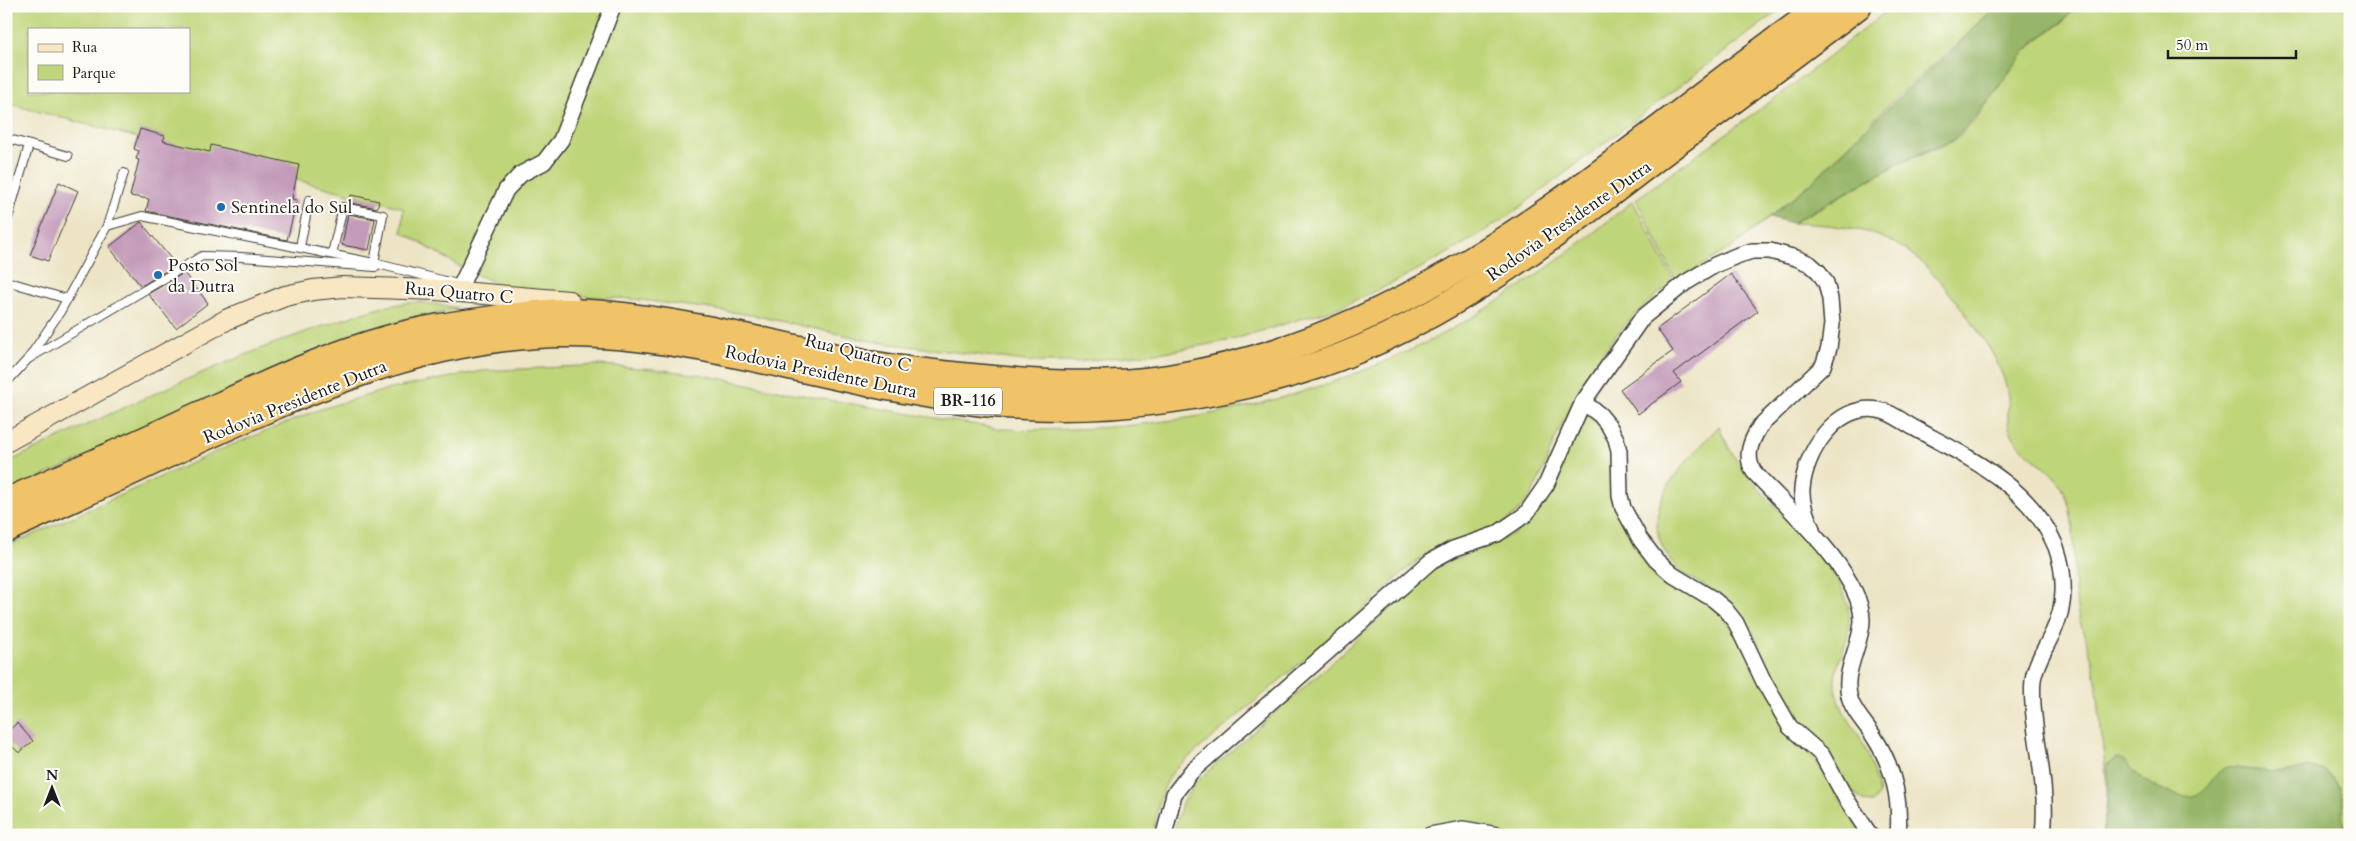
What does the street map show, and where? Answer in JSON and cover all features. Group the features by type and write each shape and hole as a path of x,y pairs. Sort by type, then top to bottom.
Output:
{"highway":[{"name":"Rodovia Presidente Dutra","path":"6,502 240,396 340,354 384,340 458,324 564,312 608,314 707,329 866,363 991,380 1050,382 1166,378 1273,353 1326,335 1420,292 1522,228 1639,144 1822,6"},
{"name":"Rodovia Presidente Dutra","path":"6,529 203,437 336,381 378,366 491,340 567,334 656,340 892,388 995,404 1072,407 1151,402 1242,385 1297,372 1377,341 1413,323 1517,260 1589,210 1858,6"}],"street":[{"path":"462,285 506,190 521,174 544,162 562,140 613,6"},
{"path":"1164,835 1170,803 1181,783 1304,672 1431,561 1453,549 1497,534 1526,514 1546,486 1583,402 1636,325 1685,283 1722,262 1752,251 1783,254 1810,264 1819,272 1826,283 1830,299 1832,324 1829,348 1823,366 1760,426 1751,444 1748,459 1754,472 1815,537 1846,577 1860,603 1861,631 1848,675 1848,690 1856,712 1886,758 1893,778 1898,835"},
{"name":"Rua Quatro C","path":"6,442 228,319 285,296 313,290 342,287 436,290 670,311 756,329 941,374"},
{"path":"1583,402 1600,414 1616,439 1619,451 1620,496 1640,539 1656,560 1673,575 1713,599 1725,609 1736,623 1764,682 1790,727 1822,755 1844,797 1870,835"},
{"path":"1815,537 1805,510 1802,490 1809,460 1821,439 1836,422 1856,412 1868,410 1886,412 1995,473 2040,517 2056,548 2063,585 2059,617 2039,660 2032,681 2045,812 2043,835"},
{"path":"1430,835 1463,830 1498,835"}],"lane":[{"path":"6,138 68,156"},
{"path":"6,224 28,145"},
{"path":"6,383 28,359 67,299 107,226 124,172"},
{"path":"300,248 310,200"},
{"path":"332,254 343,207 383,215 374,263"},
{"path":"107,226 142,216 407,270 501,296"},
{"path":"28,359 202,256 241,256 407,270"},
{"path":"6,281 67,299"}],"green space":[{"path":"6,6 1785,6 1507,217 1452,251 1393,283 1340,307 1232,340 1173,351 1076,362 1033,362 876,342 757,316 704,308 632,299 547,294 507,288 464,269 402,232 403,208 6,103"},
{"path":"1893,6 1996,6 1949,52 1899,94 1811,183 1731,248 1676,281 1636,199 1785,91"},
{"path":"1996,6 2076,6 2062,22 2037,39 2022,55 1976,116 1953,140 1900,162 1792,223 1770,217 1812,182 1902,94 1949,54"},
{"path":"2076,6 2350,6 2350,835 2102,835 2106,809 2106,787 2097,689 2092,660 2077,608 2072,522 2065,494 2060,484 2015,439 2009,426 2006,385 1994,357 1980,334 1946,288 1928,269 1910,253 1892,242 1872,234 1849,228 1793,223 1900,163 1954,141 1977,117 2022,55 2038,39 2063,22"},
{"path":"1633,201 1674,282 1634,315 1618,333 1591,370 1567,413 1538,483 1528,500 1500,525 1427,555 1413,564 1378,597 1174,770 1162,793 1153,835 6,835 6,547 229,446 321,409 385,390 482,371 600,365 703,375 823,399 1000,429 1122,426 1183,419 1303,392 1360,372 1417,347 1471,318 1534,277"},
{"path":"420,302 458,308 378,332 6,492 6,463 121,409 198,374 277,342 355,315 394,305"},
{"path":"1585,408 1604,426 1613,454 1612,496 1616,511 1635,543 1723,615 1863,835 1508,835 1490,831 1454,828 1340,835 1173,835 1182,803 1196,782 1310,682 1434,568 1516,533 1535,511"},
{"path":"1719,426 1729,448 1742,468 1756,486 1806,538 1835,576 1843,591 1848,607 1849,624 1846,641 1837,668 1835,679 1836,692 1841,706 1866,749 1879,793 1874,803 1866,802 1858,797 1827,751 1803,729 1791,714 1776,687 1758,643 1743,616 1731,603 1679,570 1665,551 1658,533 1657,516 1662,499 1670,483 1681,468"},
{"path":"2117,758 2125,761 2134,772 2155,786 2183,796 2198,794 2226,767 2286,773 2309,767 2322,769 2333,777 2339,788 2343,799 2344,824 2349,835 2102,835 2109,793 2107,764"}],"building":[{"path":"140,129 165,136 163,141 210,152 211,145 299,165 292,199 297,200 287,240 146,211 149,199 130,196 139,160 136,159 139,151 134,149"},
{"path":"59,182 78,191 48,261 30,255"},
{"path":"351,195 379,201 377,208 350,203"},
{"path":"348,214 375,219 369,250 342,245"},
{"path":"141,222 176,265 141,286 109,247"},
{"path":"184,273 208,303 176,328 148,294"},
{"path":"1731,274 1758,311 1674,373 1681,382 1638,414 1620,389 1673,351 1657,329"},
{"path":"17,723 33,741 19,753 6,740 6,733"}],"place":[{"name":"Sentinela do Sul","path":"221,207"},
{"name":"Posto Sol da Dutra","path":"158,275"}]}
